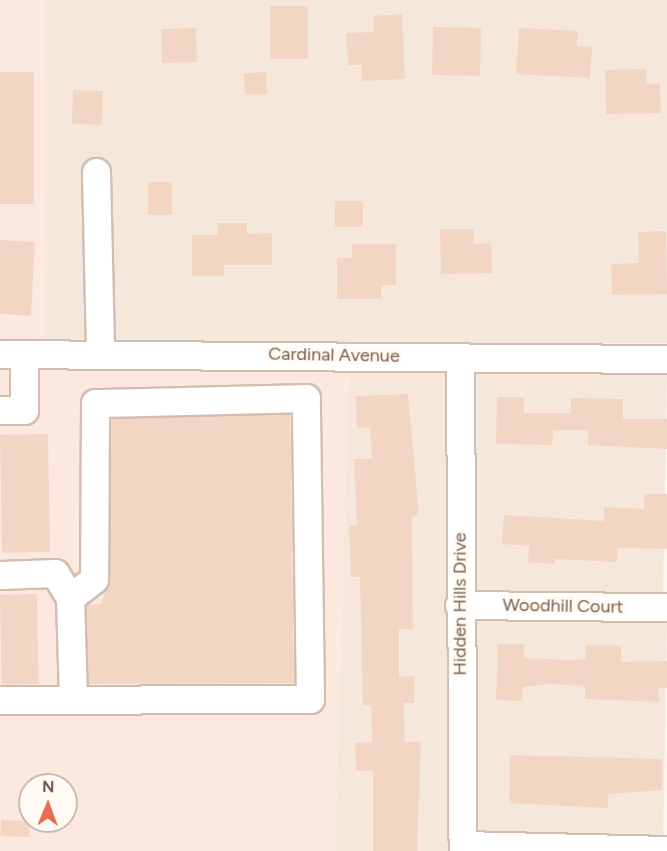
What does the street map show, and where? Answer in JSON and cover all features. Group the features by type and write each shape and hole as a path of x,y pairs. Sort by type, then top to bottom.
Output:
{"street":[{"path":"96,172 100,354"},
{"path":"0,410 24,410 12,354"},
{"name":"Cardinal Avenue","path":"12,354 667,359"},
{"name":"Hidden Hills Drive","path":"460,357 459,605 463,848"},
{"path":"0,700 310,699 306,398 95,403 94,579 70,598"},
{"path":"0,574 55,573 70,598 73,700"},
{"name":"Woodhill Court","path":"459,605 667,607"},
{"path":"463,848 667,850"}],"shaded area":[{"path":"0,0 45,0 45,343 0,343"},
{"path":"45,0 667,0 667,343 45,343"},
{"path":"0,366 349,366 335,851 0,851"},
{"path":"349,366 449,369 453,851 335,851"},
{"path":"470,369 667,372 663,596 466,593"},
{"path":"469,616 667,619 663,837 465,834"}],"building":[{"path":"270,6 308,6 308,59 270,59"},
{"path":"402,14 405,79 362,81 362,65 348,65 346,33 374,32 373,16"},
{"path":"433,27 481,28 480,76 432,75"},
{"path":"196,28 197,62 162,63 161,29"},
{"path":"519,28 578,31 577,46 592,47 590,78 516,74"},
{"path":"646,69 646,84 660,83 661,113 606,114 605,70"},
{"path":"0,72 34,72 34,204 0,204"},
{"path":"266,72 267,94 245,95 244,73"},
{"path":"73,90 103,91 102,125 72,124"},
{"path":"148,182 172,182 172,215 148,215"},
{"path":"335,201 363,201 363,227 335,227"},
{"path":"218,223 247,223 247,234 272,233 272,265 224,265 224,276 192,276 192,235 218,235"},
{"path":"440,229 474,229 474,244 491,243 492,273 441,274"},
{"path":"666,231 667,294 612,295 611,264 639,263 638,232"},
{"path":"0,240 35,242 31,316 0,314"},
{"path":"352,244 396,244 396,285 381,285 381,299 337,299 337,258 352,258"},
{"path":"408,394 419,515 412,516 413,629 399,629 399,677 414,676 414,703 404,703 405,742 421,742 417,851 373,851 373,771 356,771 355,743 372,742 371,705 363,705 360,577 351,577 349,525 357,525 354,459 372,459 370,427 357,428 356,396"},
{"path":"497,397 524,397 524,413 571,413 571,398 623,399 623,419 667,419 667,449 588,445 588,430 553,430 552,445 496,444"},
{"path":"290,414 294,683 88,684 86,605 101,604 110,579 111,418"},
{"path":"48,434 50,552 2,553 0,435"},
{"path":"644,494 667,494 667,549 618,548 617,562 555,559 555,564 528,562 529,546 502,544 504,515 604,521 604,507 644,509"},
{"path":"37,594 39,684 2,685 0,595"},
{"path":"498,644 524,644 524,658 569,660 586,659 586,645 621,646 621,662 667,661 667,688 658,688 659,702 585,699 585,686 549,684 523,687 522,701 496,700"},
{"path":"510,755 662,759 662,790 608,794 608,808 509,803"},
{"path":"1,820 18,821 18,833 30,833 29,837 0,836"}]}
